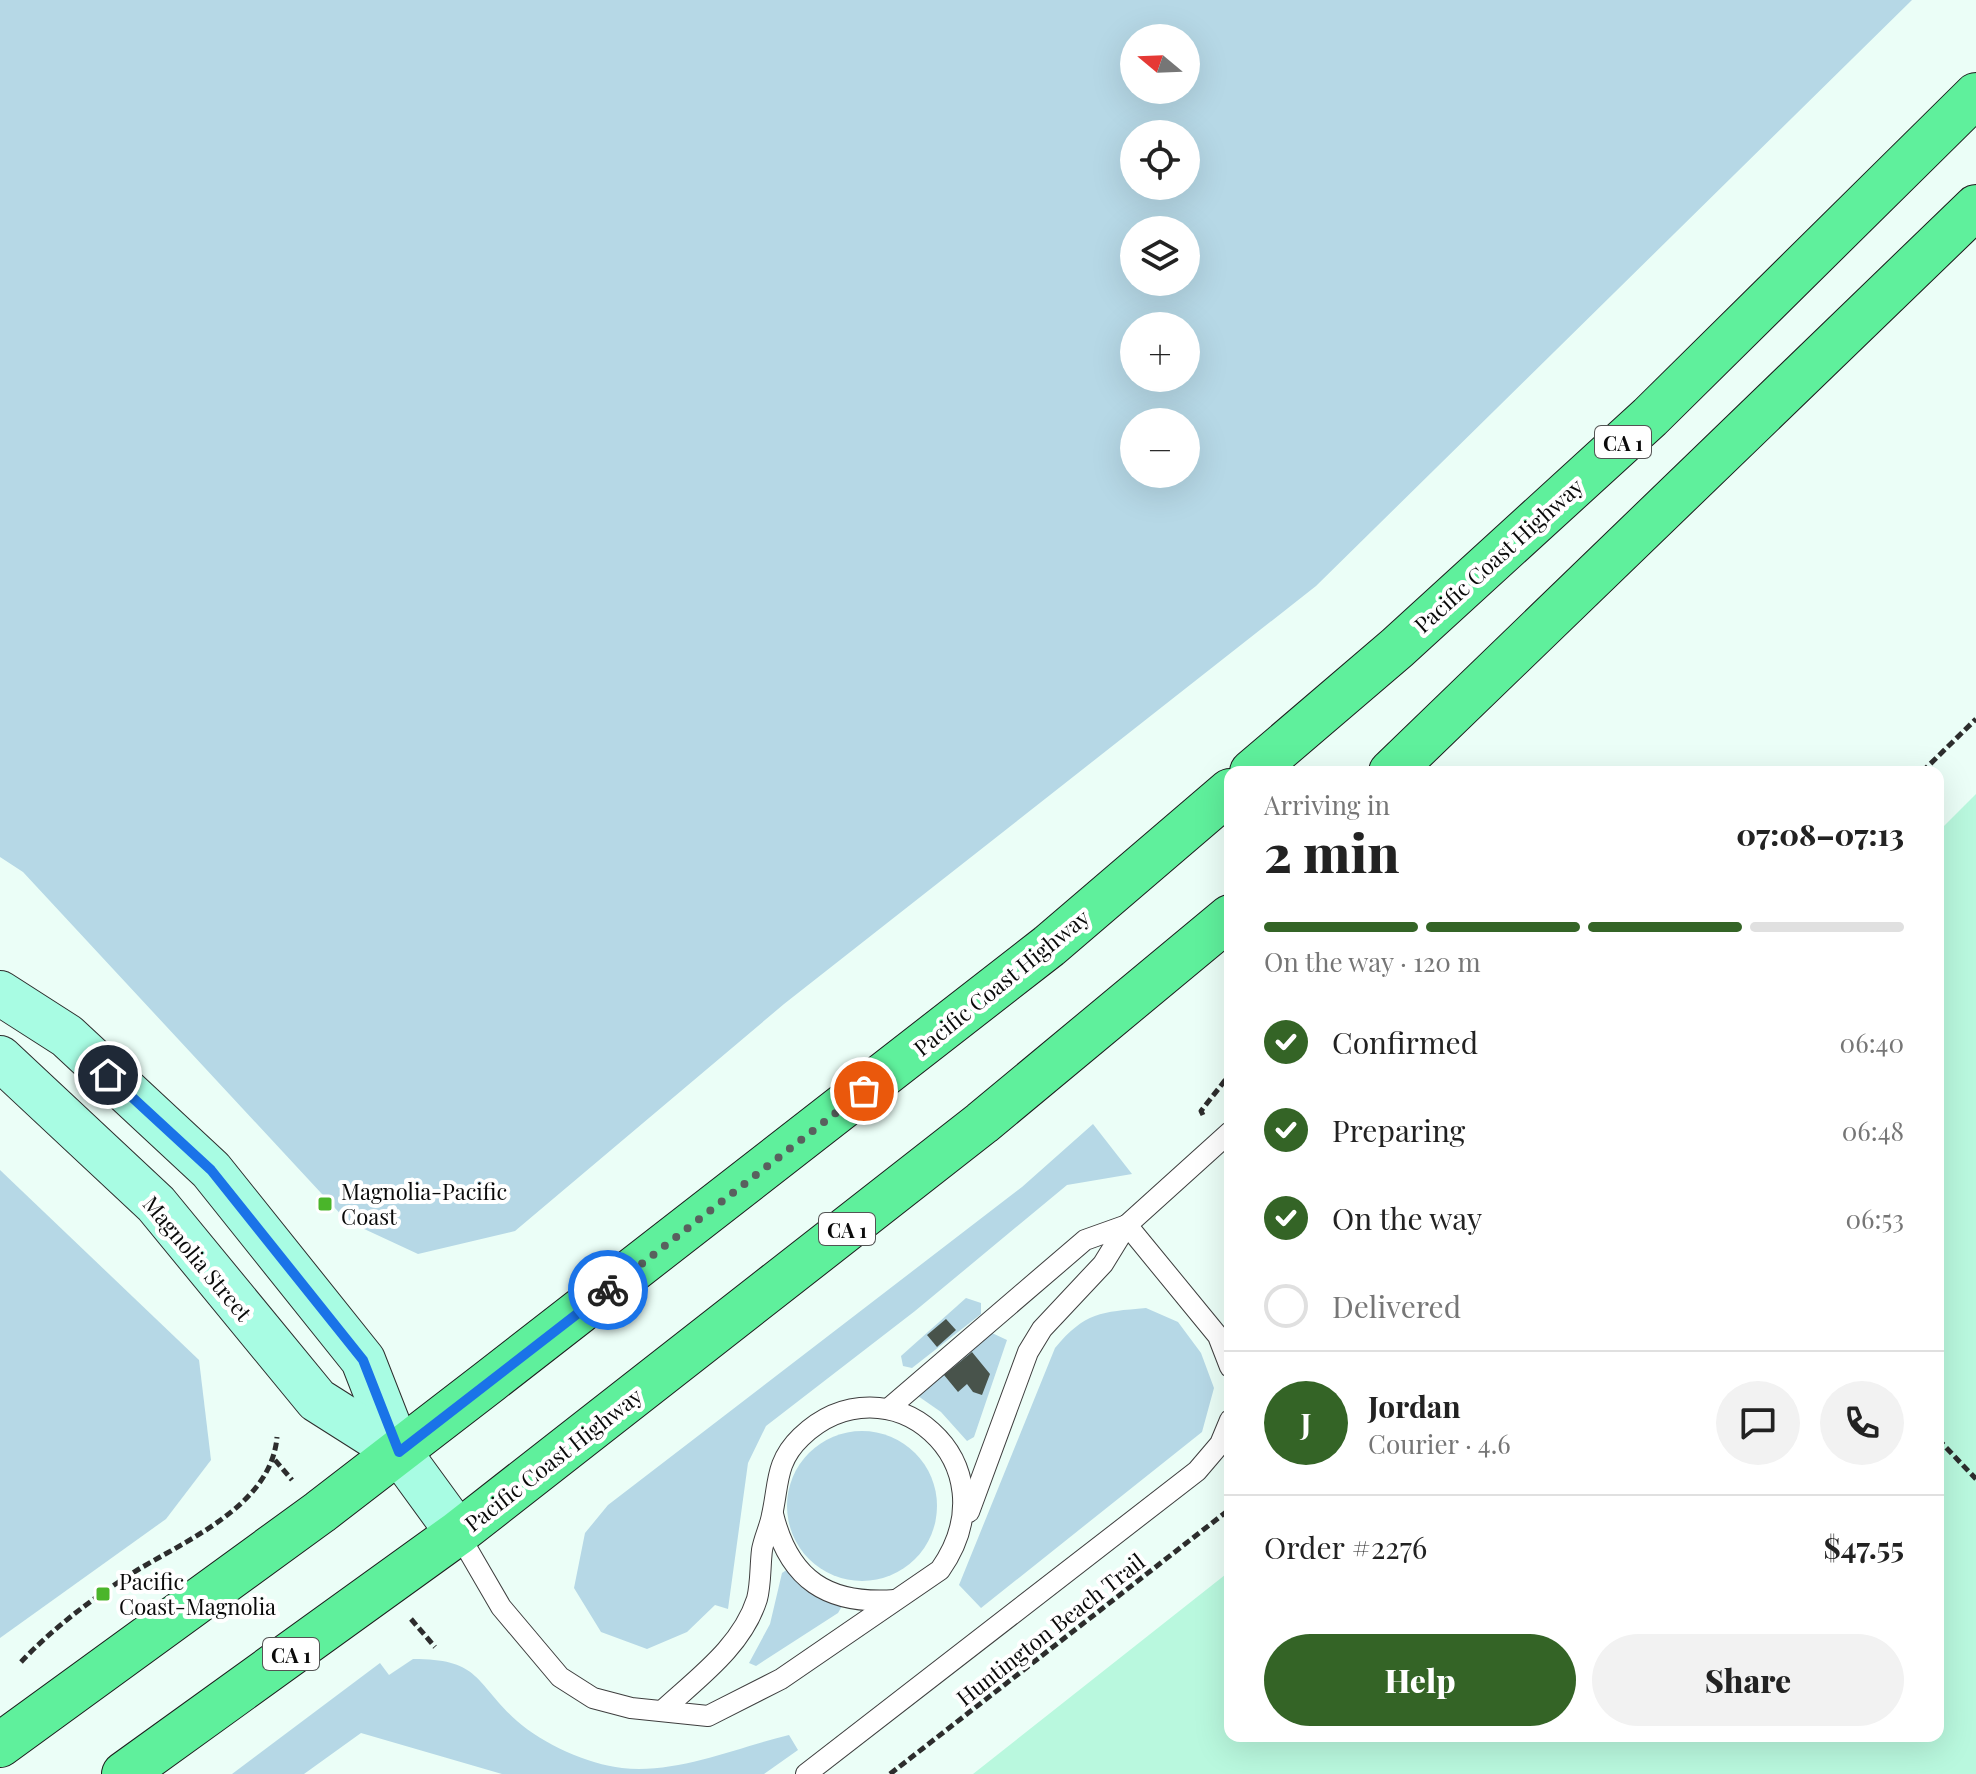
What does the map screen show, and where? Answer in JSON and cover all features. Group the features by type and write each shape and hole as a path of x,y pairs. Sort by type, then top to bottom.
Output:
{"highway":[{"name":"Pacific Coast Highway","path":"1259,766 1397,648 1650,417 1976,95"},
{"path":"1397,766 1976,207"},
{"name":"Pacific Coast Highway","path":"0,1745 399,1452 1049,946 1224,796"},
{"name":"Pacific Coast Highway","path":"124,1774 458,1533 982,1123 1224,922"}],"main road":[{"name":"Magnolia Street","path":"0,993 67,1036 211,1170 363,1360 399,1452 458,1533"},
{"name":"Magnolia Street","path":"0,1058 156,1204 317,1400 399,1452"}],"lane":[{"path":"458,1533 501,1607 560,1677 593,1698 631,1708 664,1709 708,1716 744,1700 940,1570 954,1549 1028,1352 1042,1329 1103,1264 1127,1225 1224,1137"},
{"path":"1127,1225 1218,1336 1224,1352"},
{"path":"888,1409 1085,1240 1127,1225"},
{"path":"664,1709 738,1637 757,1598 763,1547 773,1513 774,1486 783,1461 799,1439 819,1422 841,1412 864,1408 888,1409 917,1420 941,1440 957,1466 965,1496 963,1527"},
{"path":"806,1774 1197,1471 1220,1444 1224,1434"},
{"path":"773,1513 780,1541 794,1566 816,1586 842,1598 871,1602 899,1599"}],"path":[{"path":"1928,766 1976,719"},
{"path":"1204,1122 1201,1111 1224,1082"},
{"path":"21,1662 38,1644 129,1575 241,1504 275,1460 277,1437"},
{"path":"1944,1445 1976,1479"},
{"name":"Huntington Beach Trail","path":"890,1774 1224,1514"}],"shaded area":[{"path":"0,0 1912,0 1316,586 784,1004 515,1231 418,1254 347,1221 23,872 0,857"},
{"path":"1093,1124 1132,1174 1067,1185 915,1311 766,1426 748,1463 728,1609 715,1605 687,1632 647,1649 601,1632 574,1588 585,1533 608,1505 1022,1187"},
{"path":"0,1170 199,1360 211,1460 166,1519 0,1638"},
{"path":"966,1298 981,1303 981,1314 912,1368 903,1366 901,1356"},
{"path":"1146,1308 1178,1322 1201,1353 1214,1388 1202,1432 981,1608 959,1585 1055,1348 1076,1327 1095,1316"},
{"path":"992,1333 1007,1340 974,1437 967,1441 941,1412 918,1396"},
{"path":"862,1431 891,1437 915,1453 931,1477 937,1506 931,1535 915,1559 891,1575 862,1581 833,1575 809,1559 793,1535 787,1506 793,1477 809,1453 833,1437"},
{"path":"788,1569 842,1606 838,1613 756,1666 749,1663 770,1624 782,1573"},
{"path":"413,1659 452,1663 464,1668 528,1729 566,1752 609,1766 643,1769 685,1764 789,1735 798,1750 764,1774 502,1774 361,1733 304,1774 232,1774 380,1663 389,1675"}],"sand":[{"path":"1976,794 1976,1774 973,1774 1224,1576 1224,1742 1944,1742 1944,826"}],"building":[{"path":"946,1319 956,1330 937,1347 927,1335"},
{"path":"972,1352 990,1374 982,1395 973,1392 967,1384 958,1392 944,1375"}],"way so far":[{"path":"608,1290 864,1091"}],"place":[{"name":"Magnolia-Pacific Coast","path":"325,1204"},
{"name":"Pacific Coast-Magnolia","path":"103,1594"}],"route":[{"path":"108,1075 211,1170 363,1360 399,1452 608,1290"}]}
